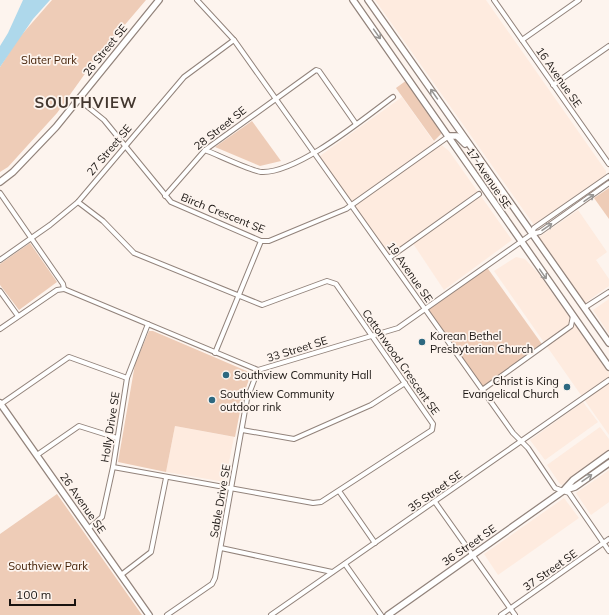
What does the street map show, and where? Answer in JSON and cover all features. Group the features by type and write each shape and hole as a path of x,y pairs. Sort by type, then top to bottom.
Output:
{"main road":[{"name":"26 Street SE","path":"0,182 23,162 78,99 159,0"},
{"name":"17 Avenue SE","path":"368,0 609,343"},
{"name":"17 Avenue SE","path":"355,1 609,367"},
{"path":"449,136 454,135 460,138 475,158 482,162"},
{"name":"26 Avenue SE","path":"1,403 149,615"},
{"name":"36 Street SE","path":"388,615 563,491 573,480 609,454"},
{"name":"36 Street SE","path":"563,491 575,487 609,463"}],"street":[{"name":"19 Avenue SE","path":"197,0 234,40 513,434 528,448 555,488 569,492 609,551"},
{"name":"16 Avenue SE","path":"494,0 609,164"},
{"path":"522,40 579,0"},
{"name":"27 Street SE","path":"0,260 50,225 78,202 184,77 234,40"},
{"path":"554,85 609,46"},
{"name":"28 Street SE","path":"165,196 205,150 316,70 319,71 356,124"},
{"path":"205,150 261,172 276,169 314,154 393,97"},
{"name":"Birch Crescent SE","path":"78,99 104,120 171,202 261,241 269,241 351,205 449,136"},
{"path":"532,234 534,228 609,176"},
{"path":"532,234 540,232 609,183"},
{"path":"0,194 63,284 64,289 57,290 0,328"},
{"path":"389,258 479,194"},
{"name":"Cottonwood Crescent SE","path":"78,202 103,221 134,253 262,305 327,281 336,284 433,424 432,430 321,502 313,503 166,478 113,466"},
{"name":"33 Street SE","path":"64,289 258,370 398,328 532,234"},
{"path":"215,353 261,241"},
{"path":"0,291 18,316"},
{"path":"584,308 609,292"},
{"path":"482,390 571,326 573,316"},
{"name":"Holly Drive SE","path":"88,529 102,517 113,466 127,378 148,324"},
{"path":"1,403 69,357 127,378"},
{"name":"Sable Drive SE","path":"168,615 212,584 221,548 247,400 258,370"},
{"name":"35 Street SE","path":"270,615 609,380"},
{"path":"242,430 294,439 371,405 405,383"},
{"path":"37,455 79,426 117,438"},
{"path":"121,575 151,552 166,478"},
{"path":"339,491 375,543"},
{"path":"435,502 515,615"},
{"name":"37 Street SE","path":"501,615 609,539"},
{"path":"221,548 332,572"},
{"path":"345,564 381,615"}],"shaded area":[{"path":"375,0 486,0 606,171 606,175 534,225"},
{"path":"402,97 436,145 439,143 449,151 512,240 444,290 412,242 389,258 317,158"},
{"path":"578,210 607,252 596,260 609,279 609,286 585,303 539,237"},
{"path":"516,257 525,259 538,273 609,372 609,435 494,271"},
{"path":"609,299 609,334 593,310"},
{"path":"583,402 598,422 545,460 530,440"},
{"path":"175,426 234,437 225,482 166,472"},
{"path":"600,427 609,439 609,450 562,485 560,484 547,465"},
{"path":"609,470 609,502 591,515 576,493"},
{"path":"564,498 579,518 498,575 484,554"}],"green space":[{"name":"Slater Park","path":"52,0 146,0 94,61 57,113 8,167 0,172 0,67 18,39"},
{"path":"407,80 442,133 434,141 396,88"},
{"path":"252,121 281,161 260,166 215,147"},
{"path":"609,188 609,219 594,198"},
{"path":"30,243 57,282 19,310 0,285 0,264"},
{"path":"486,266 544,347 482,390 425,310"},
{"path":"149,331 153,331 251,374 243,396 235,437 175,426 166,472 118,462 135,364"},
{"name":"Southview Park","path":"57,494 142,615 0,615 0,534"}],"water":[{"path":"23,0 50,0 33,19 0,67 0,46 8,33"}],"place":[{"name":"Korean Bethel Presbyterian Church","path":"422,342"},
{"name":"Southview Community Hall","path":"226,375"},
{"name":"Christ is King Evangelical Church","path":"567,387"},
{"name":"Southview Community outdoor rink","path":"212,400"}],"district":[{"name":"SOUTHVIEW","path":"86,102"}]}
